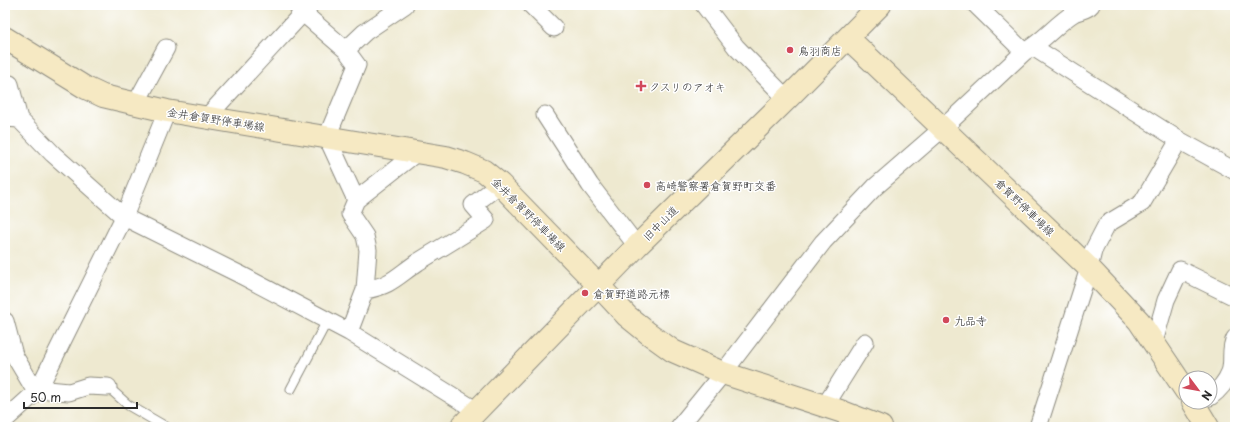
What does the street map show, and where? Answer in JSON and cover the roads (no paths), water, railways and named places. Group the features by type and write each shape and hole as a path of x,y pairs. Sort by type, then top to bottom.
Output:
{"main road":[{"name":"旧中山道","path":"461,427 637,246 787,99 880,5"},
{"name":"金井倉賀野停車場線","path":"5,38 86,88 103,96 167,111 446,157 484,171 500,184 627,316 660,343 673,351 723,373 825,406 881,427"},
{"name":"倉賀野停車場線","path":"848,38 1089,268 1139,321 1178,374"},
{"name":"倉賀野停車場線","path":"1202,410 1208,427"}],"street":[{"path":"346,50 365,32 405,5"},
{"path":"531,5 554,28"},
{"path":"704,5 736,47 787,99"},
{"path":"976,5 1028,49 1179,140 1235,171"},
{"path":"679,427 723,373 823,242 875,186 943,128 1028,49 1075,13 1091,5"},
{"path":"207,117 303,7 346,50 357,65 327,137 356,200"},
{"path":"135,104 166,48"},
{"path":"10,84 12,118 124,217 239,274 349,332 477,411"},
{"path":"5,420 38,389 124,217 167,111"},
{"path":"545,115 590,185 637,246"},
{"path":"1038,427 1089,268 1093,251 1107,224 1142,203 1179,140"},
{"path":"349,332 365,290 368,250 365,236 350,214 356,200 416,153"},
{"path":"365,290 379,288 390,282 416,263 486,220 473,205 500,184"},
{"path":"1154,342 1166,300 1180,270 1235,297"},
{"path":"5,321 14,355 38,389 69,392 88,386 108,387"},
{"path":"1218,390 1230,372 1232,344 1235,338"},
{"path":"825,406 865,342"}],"lane":[{"path":"291,389 327,321"},
{"path":"108,387 128,405 166,427"}],"place":[{"name":"鳥羽商店","path":"790,50"},
{"name":"クスリのアオキ","path":"641,86"},
{"name":"高崎警察署倉賀野町交番","path":"647,185"},
{"name":"倉賀野道路元標","path":"585,293"},
{"name":"九品寺","path":"946,320"}]}
